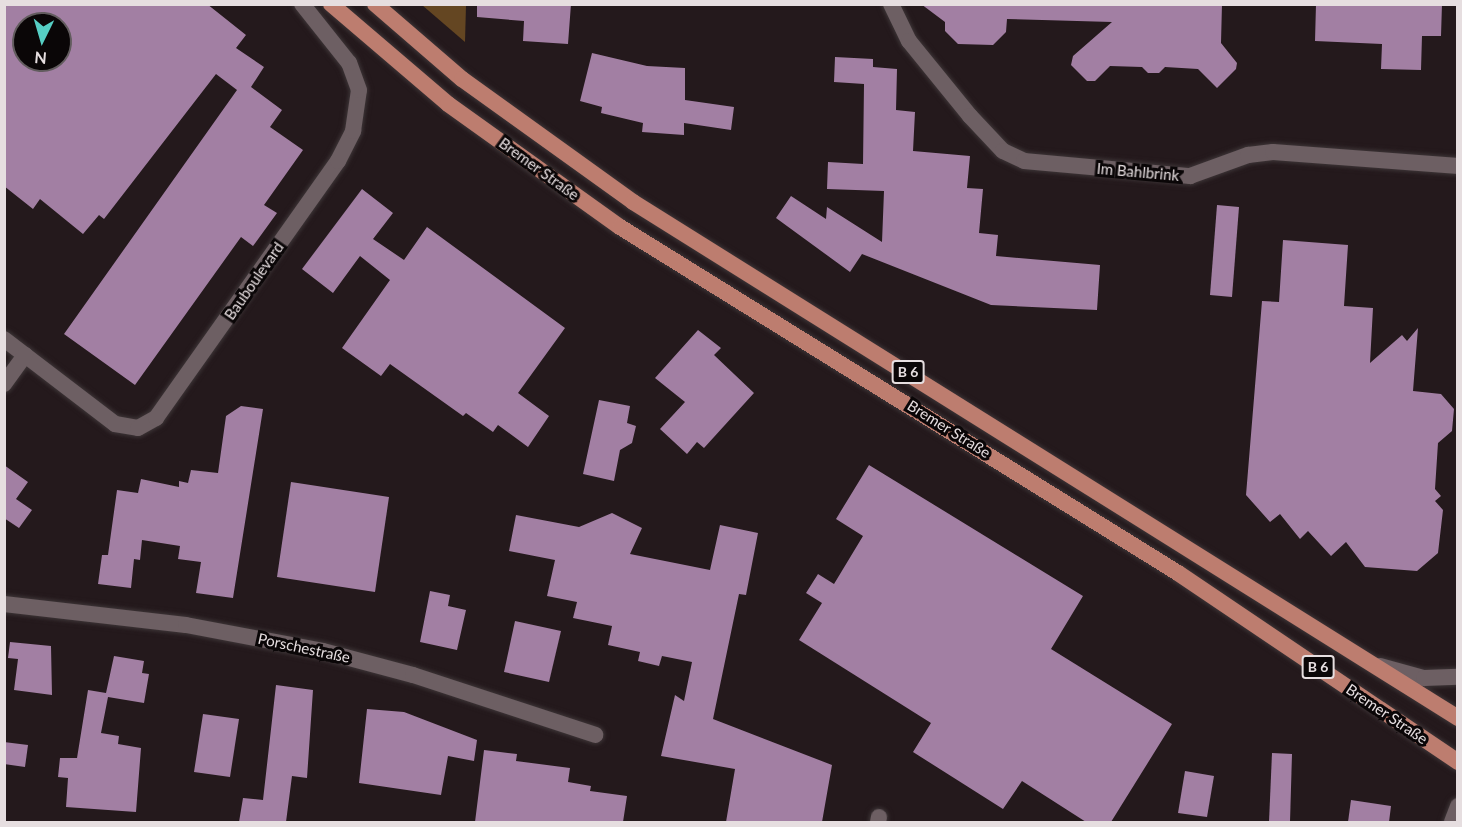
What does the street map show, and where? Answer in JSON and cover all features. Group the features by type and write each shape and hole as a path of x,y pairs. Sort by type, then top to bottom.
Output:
{"main road":[{"name":"Bremer Straße","path":"331,4 448,104 620,227 1178,573 1458,762"},
{"name":"Bremer Straße","path":"375,4 462,79 633,202 1380,666 1458,718"}],"street":[{"name":"Bauboulevard","path":"4,339 116,424 138,428 156,417 338,161 360,111 359,90 349,63 302,4"},
{"name":"Im Bahlbrink","path":"891,4 909,40 970,116 1003,151 1024,161 1190,176 1248,155 1273,152 1458,166"},
{"path":"4,384 25,355"},
{"name":"Porschestraße","path":"4,604 186,625 323,651 413,675 594,735"},
{"path":"1380,666 1424,678 1458,677"},
{"path":"1452,822 1458,806"}],"shaded area":[{"path":"422,5 466,5 465,42"}],"building":[{"path":"4,4 207,4 246,35 236,48 264,67 251,87 282,110 270,127 303,150 264,205 277,213 253,246 241,237 135,385 64,334 237,90 216,74 104,219 99,215 83,234 40,199 33,209 4,186"},
{"path":"477,4 571,4 568,44 523,41 524,21 477,17"},
{"path":"921,4 1222,4 1221,43 1237,63 1236,69 1217,88 1198,69 1165,67 1159,73 1148,73 1142,67 1110,66 1095,81 1087,81 1071,65 1073,56 1112,22 1007,19 1006,32 993,45 958,44 945,31 945,22"},
{"path":"1316,4 1442,4 1441,36 1422,36 1421,70 1381,69 1382,44 1315,41"},
{"path":"592,53 647,66 685,68 685,100 734,107 731,130 684,123 684,135 642,132 643,123 601,113 602,107 580,101"},
{"path":"835,57 873,59 873,67 897,69 896,110 915,112 913,151 970,156 967,188 983,189 979,233 998,235 996,256 1100,265 1097,310 991,305 862,254 850,272 776,218 791,196 826,219 827,207 882,242 884,191 827,189 828,162 863,164 864,84 834,82"},
{"path":"362,189 393,213 373,239 404,260 427,227 565,328 518,393 549,416 528,447 498,425 493,432 466,413 463,416 390,364 381,376 342,348 390,280 360,256 333,293 302,269"},
{"path":"1217,205 1239,207 1232,297 1210,295"},
{"path":"1283,240 1348,245 1344,306 1373,308 1370,363 1402,335 1407,341 1418,328 1413,391 1441,394 1454,409 1452,431 1438,443 1435,489 1441,496 1435,501 1443,510 1438,553 1417,571 1365,567 1346,542 1331,556 1308,531 1300,539 1280,514 1270,522 1246,495 1262,301 1279,302"},
{"path":"698,330 721,348 714,355 754,393 704,448 697,442 687,454 660,429 685,402 655,378"},
{"path":"599,400 630,406 627,423 636,426 632,443 620,450 614,481 583,474"},
{"path":"241,406 263,409 233,598 196,593 201,562 178,559 180,546 142,540 140,560 134,559 131,588 98,584 102,555 108,555 117,490 138,493 141,479 179,487 179,481 188,483 191,470 218,473 226,416"},
{"path":"4,465 28,482 16,499 32,510 19,528 4,518"},
{"path":"869,465 1083,596 1051,649 1172,724 1111,822 1086,822 1022,781 1003,809 913,752 931,723 799,640 822,603 806,593 818,574 834,584 863,536 836,519"},
{"path":"291,482 389,497 375,592 277,577"},
{"path":"612,513 642,528 630,554 710,570 720,525 758,533 746,595 739,594 713,719 832,765 822,822 726,822 735,769 661,756 675,695 684,701 692,662 662,656 659,666 638,661 640,652 608,645 612,626 573,618 577,602 547,596 555,560 509,551 516,515 579,527"},
{"path":"430,591 450,595 448,606 466,610 457,650 420,642"},
{"path":"515,621 561,631 549,682 504,672"},
{"path":"10,642 51,646 52,695 14,690 18,659 8,658"},
{"path":"114,656 144,661 142,673 149,674 144,703 108,697 101,733 119,736 118,744 141,748 136,812 66,807 68,778 58,777 60,758 77,758 88,690 106,693"},
{"path":"276,685 313,690 307,778 292,776 286,822 239,822 243,798 263,800"},
{"path":"367,709 404,712 477,740 474,761 448,756 441,795 359,783"},
{"path":"203,714 239,719 230,777 194,772"},
{"path":"4,742 28,745 25,767 4,764"},
{"path":"484,750 517,754 516,761 570,768 568,782 591,786 590,791 627,796 623,822 475,822"},
{"path":"1272,753 1292,754 1290,822 1269,822"},
{"path":"1185,771 1214,776 1207,817 1178,813"},
{"path":"1351,800 1391,806 1389,822 1348,822"}]}
